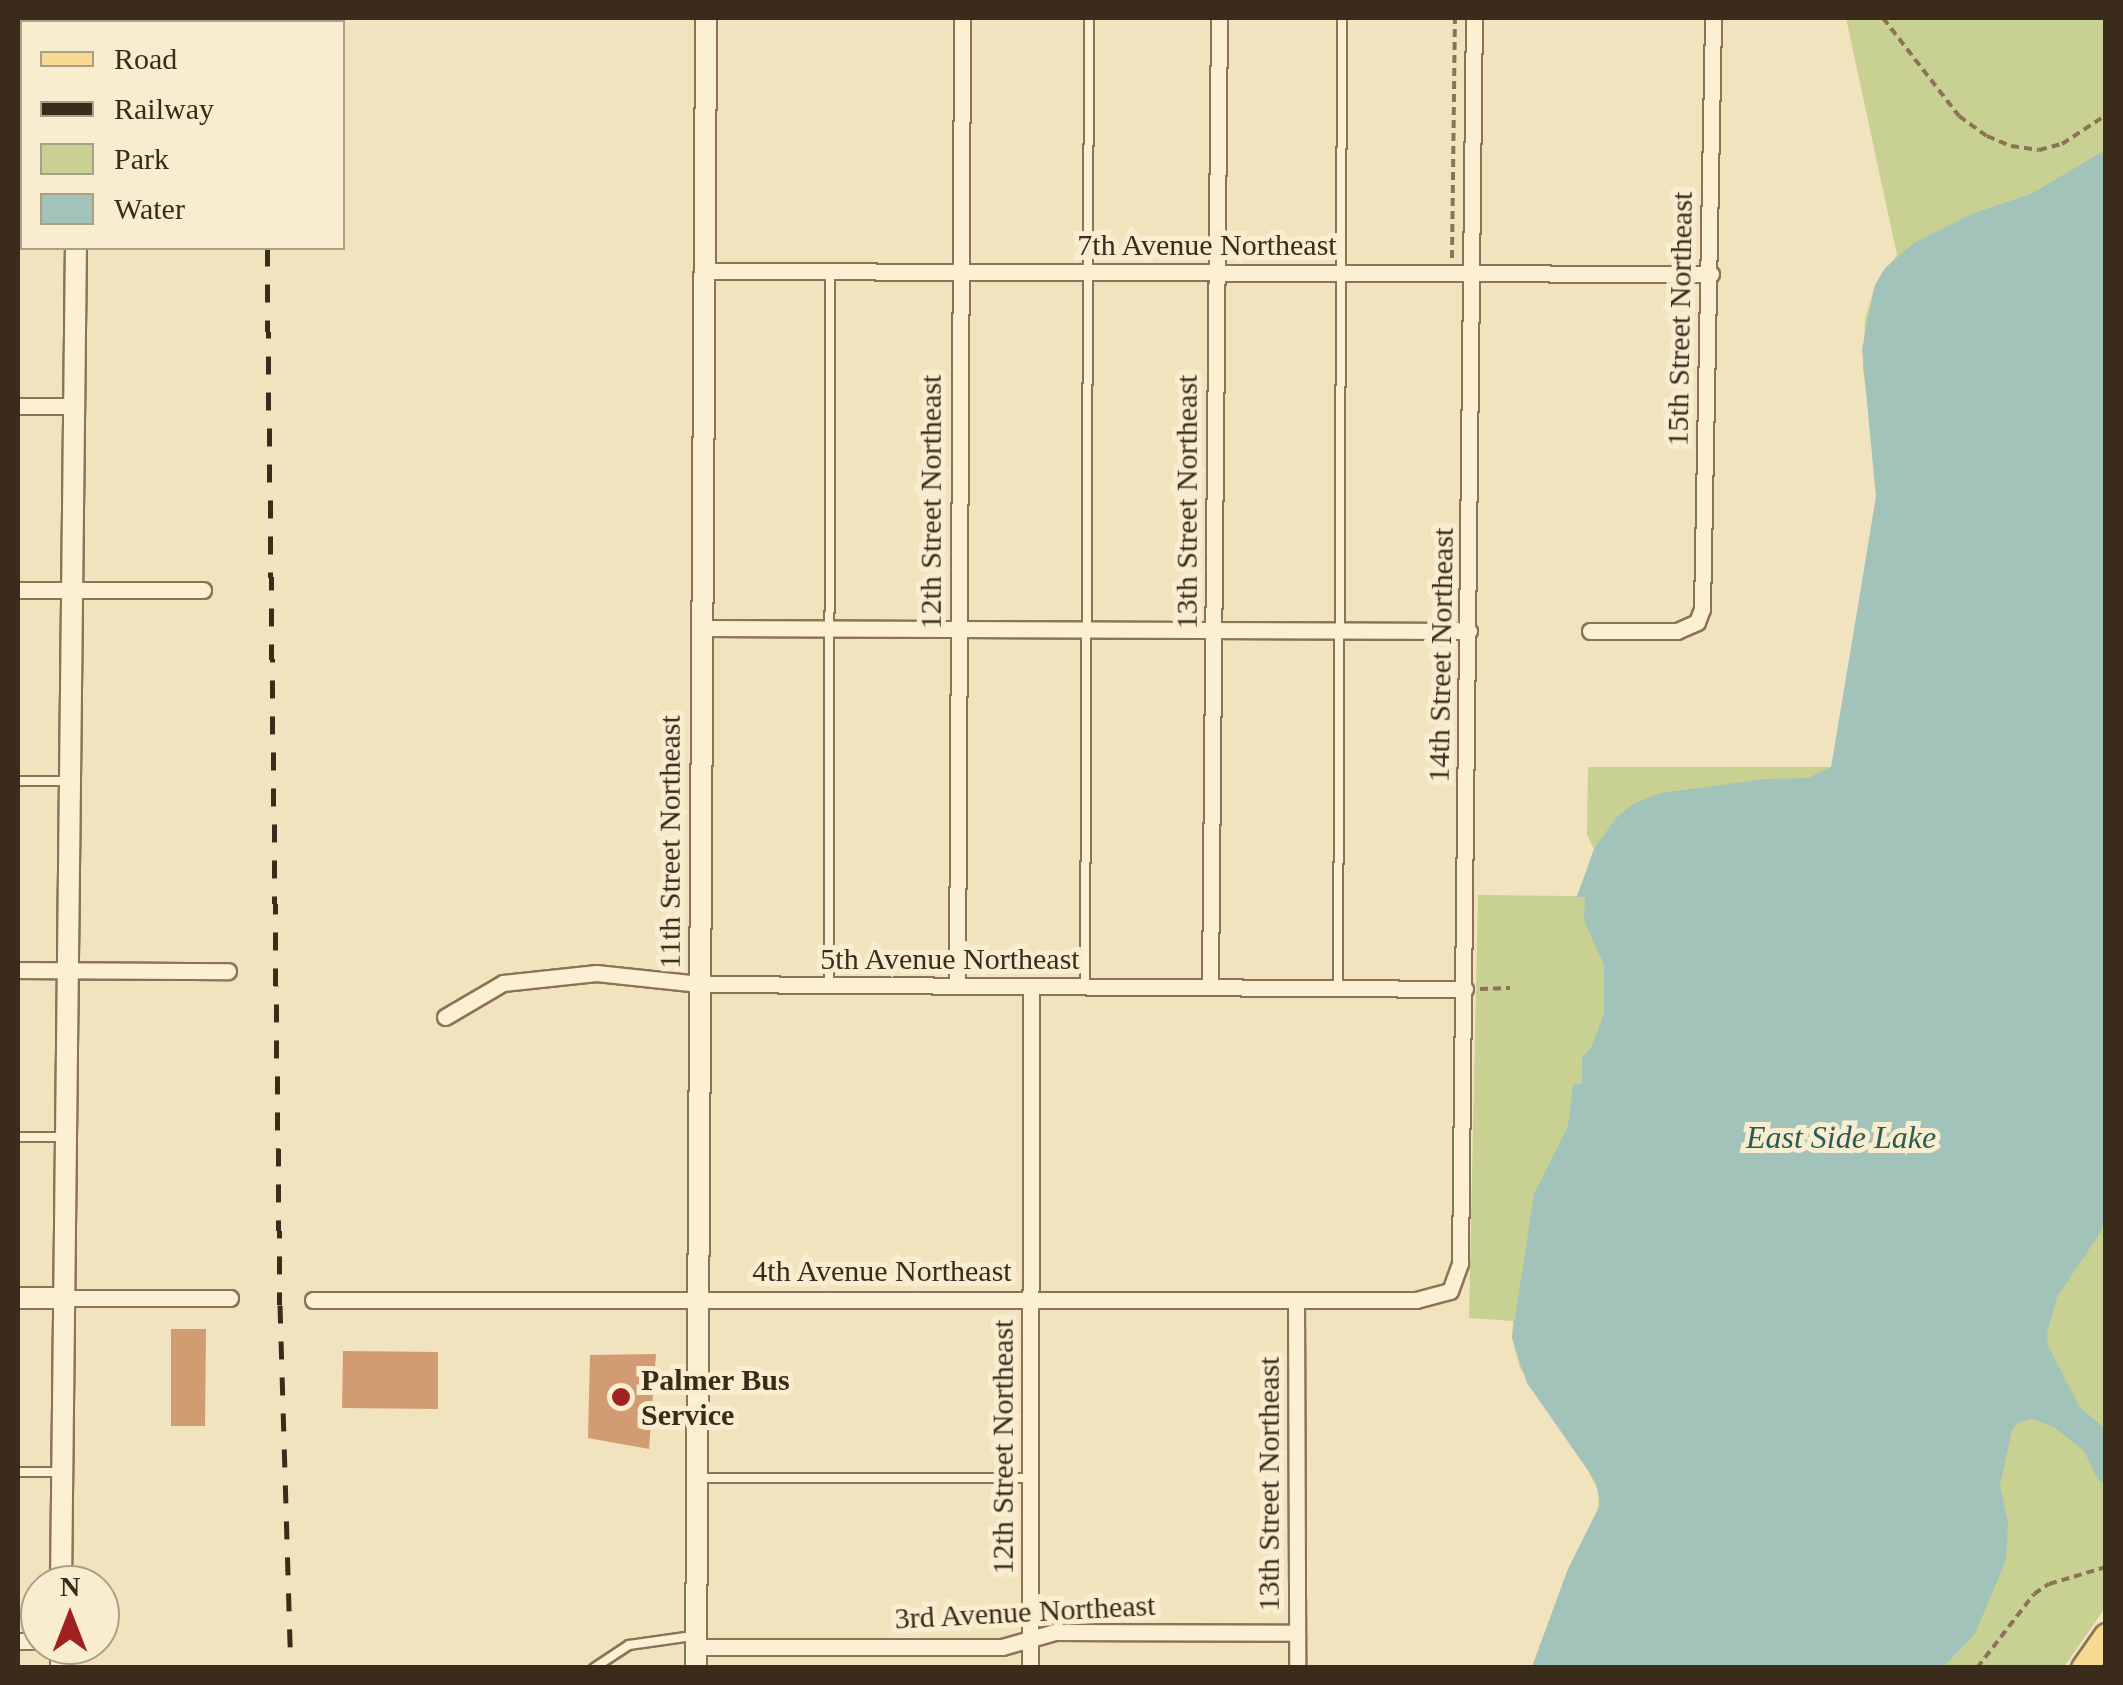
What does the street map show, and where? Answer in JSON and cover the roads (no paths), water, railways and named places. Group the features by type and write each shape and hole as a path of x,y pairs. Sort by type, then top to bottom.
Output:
{"main road":[{"path":"2084,1668 2106,1636"}],"street":[{"name":"11th Street Northeast","path":"696,1650 706,18"},
{"name":"12th Street Northeast","path":"957,986 962,18"},
{"name":"13th Street Northeast","path":"1210,987 1219,18"},
{"name":"14th Street Northeast","path":"1450,1291 1460,1263 1474,18"},
{"name":"15th Street Northeast","path":"1590,631 1677,632 1698,622 1703,599 1713,18"},
{"path":"61,1565 76,250"},
{"name":"7th Avenue Northeast","path":"704,271 1710,274"},
{"path":"18,406 74,406"},
{"path":"18,590 202,590"},
{"path":"701,628 1469,632"},
{"path":"18,970 228,971"},
{"name":"5th Avenue Northeast","path":"445,1017 503,983 596,972 699,984 1465,989"},
{"name":"12th Street Northeast","path":"1030,1668 1031,987"},
{"name":"4th Avenue Northeast","path":"313,1300 1416,1300 1450,1291"},
{"path":"18,1298 230,1298"},
{"name":"13th Street Northeast","path":"1296,1300 1297,1668"},
{"name":"3rd Avenue Northeast","path":"696,1650 1002,1648 1056,1632 1297,1633"}],"lane":[{"path":"1084,987 1089,18"},
{"path":"1338,988 1342,18"},
{"path":"828,985 830,272"},
{"path":"18,780 69,781"},
{"path":"18,1136 66,1137"},
{"path":"18,1472 62,1472"},
{"path":"696,1478 1030,1478"},
{"path":"594,1668 629,1644 662,1637 696,1650"}],"water":[{"name":"East Side Lake","path":"2105,150 2106,1217 2100,1233 2057,1297 2047,1333 2048,1345 2079,1406 2105,1429 2105,1483 2098,1480 2084,1451 2054,1427 2032,1419 2019,1422 2012,1430 2000,1485 2008,1523 2006,1560 1975,1634 1943,1667 1532,1667 1568,1569 1600,1505 1596,1482 1527,1383 1512,1338 1534,1194 1568,1126 1573,1085 1582,1083 1582,1058 1592,1046 1604,1013 1604,965 1584,920 1585,897 1577,897 1594,849 1616,818 1633,804 1661,793 1765,779 1808,778 1831,767 1876,497 1862,349 1875,285 1885,268 1914,243 1974,213 2031,194"}],"railway":[{"path":"267,250 280,1305 291,1668"}],"place":[{"name":"Palmer Bus Service","path":"621,1397"}]}
